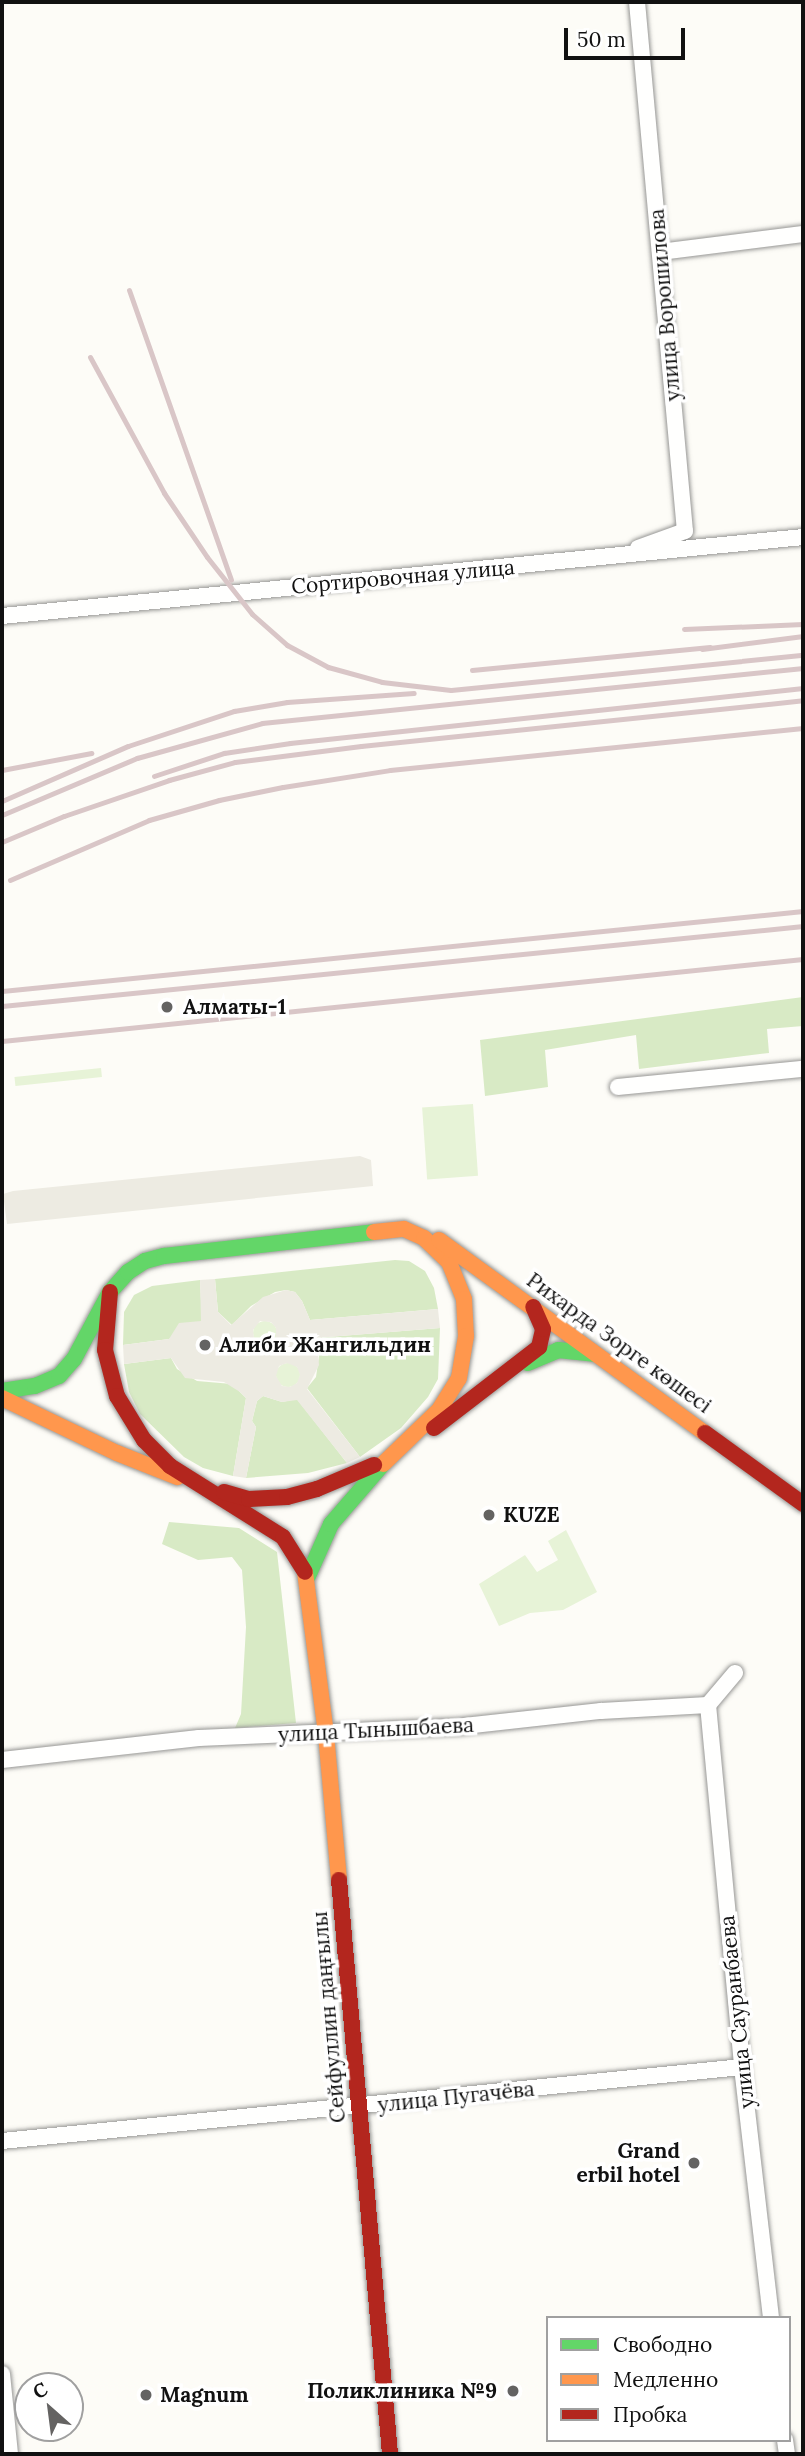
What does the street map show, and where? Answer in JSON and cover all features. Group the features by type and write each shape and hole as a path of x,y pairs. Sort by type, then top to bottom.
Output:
{"main road":[{"path":"2,1391 35,1386 59,1376 74,1359 110,1292 128,1272 145,1261 164,1256 404,1229 424,1238 449,1262 464,1299 464,1362 452,1394 388,1457 331,1524 308,1576"},
{"name":"Рихарда Зорге көшесі","path":"404,1229 438,1239 803,1504"},
{"path":"110,1292 105,1350 117,1396 144,1440 170,1466 203,1487"},
{"path":"506,1376 530,1356 543,1338 541,1318 533,1307"},
{"path":"2,1398 117,1453 203,1487 250,1499 287,1497 348,1478 388,1457 541,1355 558,1350 589,1352 608,1360"},
{"name":"Сейфуллин даңғылы","path":"203,1487 283,1537 308,1576 326,1734 390,2454"}],"street":[{"name":"улица Ворошилова","path":"612,557 685,531 637,2"},
{"path":"660,252 803,234"},
{"name":"Сортировочная улица","path":"2,616 803,537"},
{"path":"618,1087 803,1069"},
{"path":"708,1705 735,1673"},
{"name":"улица Тынышбаева","path":"2,1760 199,1738 455,1727 601,1711 708,1705"},
{"name":"улица Сауранбаева","path":"708,1705 742,2067 771,2316"},
{"name":"улица Пугачёва","path":"2,2141 742,2067"},
{"path":"2,2374 10,2454"}],"green space":[{"path":"803,997 803,1026 767,1029 769,1053 639,1069 636,1035 545,1050 548,1087 485,1096 480,1040"},
{"path":"101,1068 102,1077 15,1086 14,1077"},
{"path":"473,1104 478,1176 427,1179 422,1108"},
{"path":"395,1260 409,1261 425,1271 434,1288 438,1309 310,1320 295,1292 286,1290 275,1292 251,1306 232,1325 218,1312 215,1279"},
{"path":"200,1280 202,1321 169,1339 123,1345 124,1312 134,1295 152,1286"},
{"path":"265,1321 274,1324 277,1333 274,1342 265,1345 256,1342 253,1333 256,1324"},
{"path":"440,1328 438,1379 428,1397 401,1428 360,1457 307,1388 316,1377 319,1356 315,1338"},
{"path":"171,1358 177,1369 197,1381 232,1384 246,1398 233,1476 203,1468 184,1457 140,1414 129,1392 124,1364"},
{"path":"288,1363 297,1366 300,1375 297,1384 288,1387 279,1384 276,1375 279,1366"},
{"path":"263,1396 282,1402 297,1399 347,1463 308,1473 246,1478 256,1427 252,1421 257,1401"},
{"path":"169,1522 239,1528 277,1552 296,1723 235,1728 241,1714 246,1627 242,1570 232,1557 198,1560 162,1544"},
{"path":"566,1530 597,1592 563,1610 530,1613 499,1626 479,1584 525,1555 537,1572 558,1560 548,1541"}],"shaded area":[{"path":"360,1156 371,1160 373,1186 7,1224 3,1194 13,1191"},
{"path":"215,1279 218,1312 231,1325 263,1297 286,1290 295,1292 310,1320 438,1309 440,1328 316,1338 319,1365 307,1389 360,1457 347,1463 297,1400 282,1402 263,1396 257,1401 252,1421 256,1427 246,1478 233,1476 246,1398 224,1382 185,1378 171,1358 124,1364 123,1345 169,1339 179,1323 201,1321 200,1280","holes":["260,1321 271,1322 276,1328 276,1337 271,1343 263,1345 254,1338 253,1330","287,1363 297,1367 300,1375 297,1383 290,1387 282,1386 276,1376 279,1366"]}],"railway":[{"path":"129,290 231,580"},
{"path":"90,357 164,493 207,557 252,614 287,645 328,667 382,682 451,690 803,655"},
{"path":"684,629 803,624"},
{"path":"702,649 803,636"},
{"path":"472,670 710,647"},
{"path":"2,815 137,758 262,723 803,668"},
{"path":"154,776 224,753 290,743 803,688"},
{"path":"2,801 128,746 234,711 287,702 414,693"},
{"path":"2,842 64,816 169,780 235,762 361,746 803,700"},
{"path":"10,880 149,820 219,800 283,787 390,770 803,728"},
{"path":"2,770 91,753"},
{"path":"2,991 803,911"},
{"path":"2,1006 803,926"},
{"path":"2,1041 803,959"}],"traffic: fast":[{"path":"2,1391 35,1386 59,1376 74,1359 110,1292 128,1272 145,1261 164,1256 374,1232"},
{"path":"528,1363 558,1350 594,1354"},
{"path":"308,1576 331,1524 383,1464"}],"traffic: slow":[{"path":"374,1232 404,1229 424,1238 449,1262 464,1299 466,1336 459,1378 440,1409 383,1464"},
{"path":"439,1240 705,1433"},
{"path":"2,1398 117,1453 177,1477"},
{"path":"305,1572 326,1734 339,1880"}],"traffic: jam":[{"path":"110,1292 105,1350 117,1396 144,1440 170,1466 283,1537 305,1572"},
{"path":"434,1428 539,1347 543,1329 533,1307"},
{"path":"705,1433 803,1504"},
{"path":"224,1492 249,1499 287,1497 317,1489 374,1465"},
{"path":"339,1880 390,2454"}],"place":[{"name":"Алматы-1","path":"167,1007"},
{"name":"Алиби Жангильдин","path":"205,1345"},
{"name":"KUZE","path":"489,1515"},
{"name":"Grand erbil hotel","path":"694,2163"},
{"name":"Поликлиника №9","path":"513,2391"},
{"name":"Magnum","path":"146,2395"}]}
